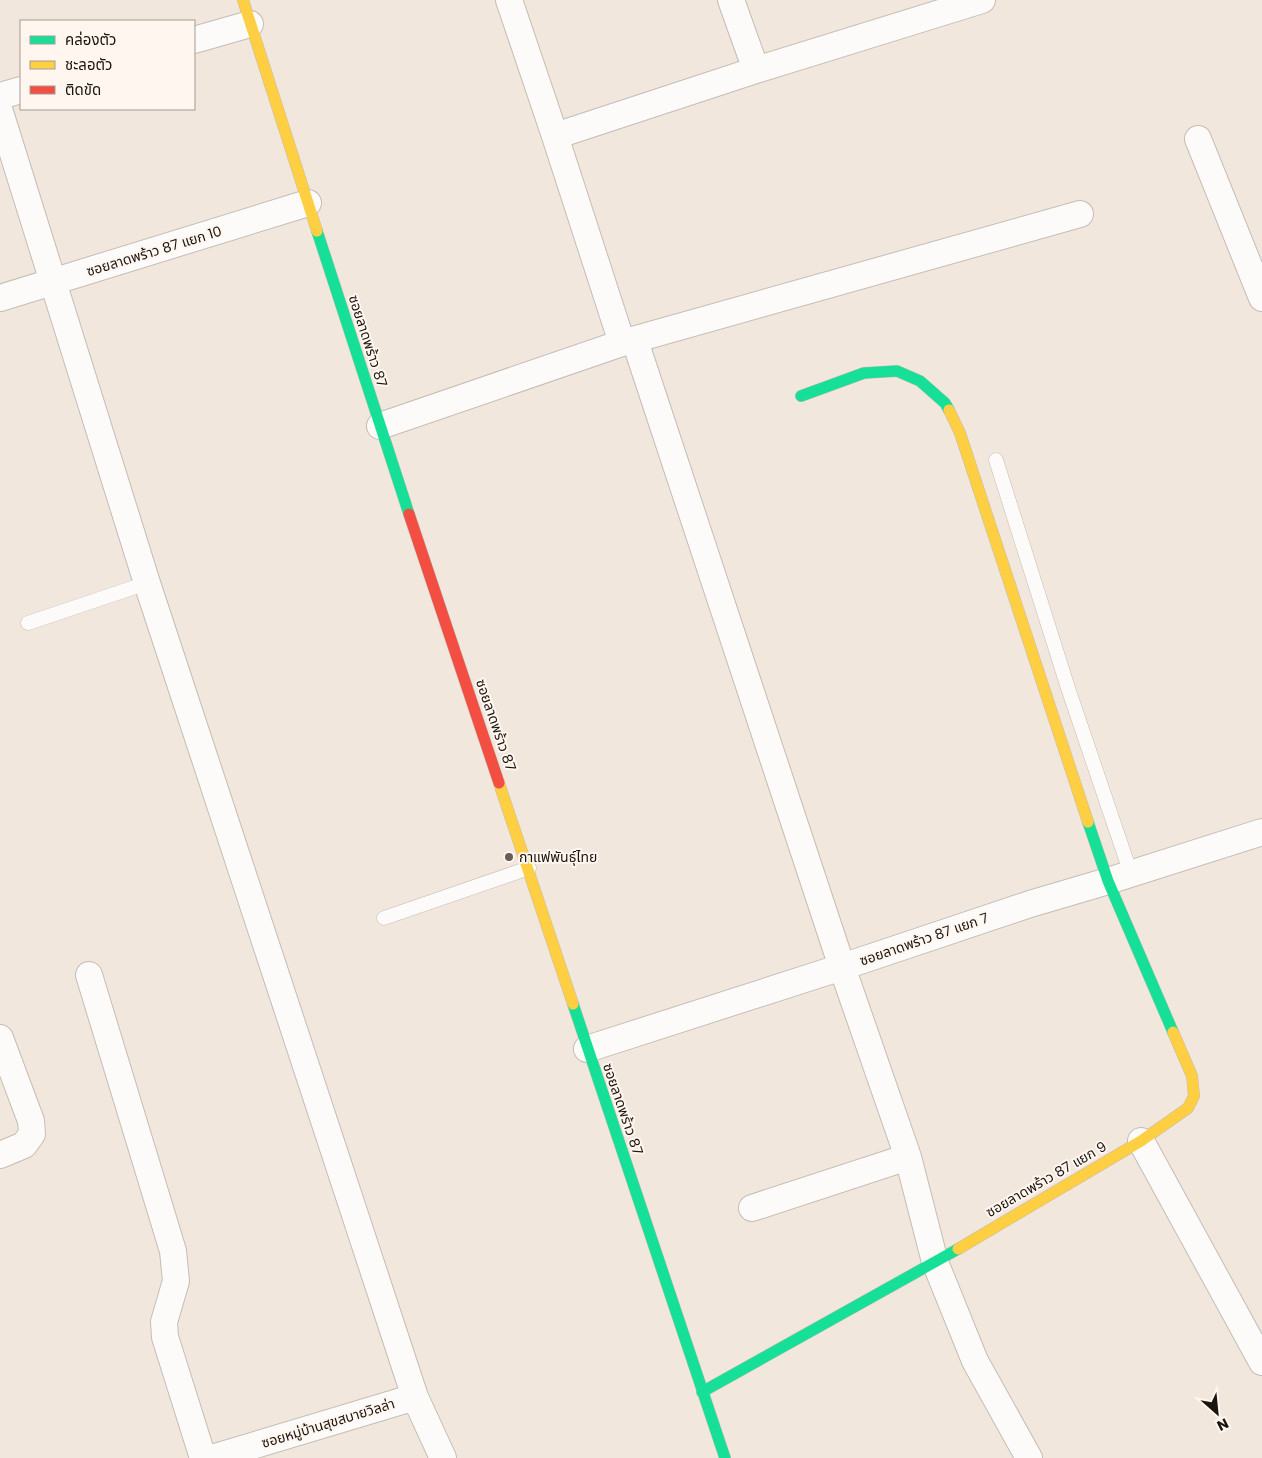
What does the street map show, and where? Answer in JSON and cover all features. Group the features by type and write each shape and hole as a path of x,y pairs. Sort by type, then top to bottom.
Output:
{"street":[{"path":"509,0 908,1156 935,1262 975,1361 1029,1458"},
{"path":"731,0 756,70"},
{"path":"555,136 950,5 982,0"},
{"path":"195,39 246,12"},
{"name":"ซอยลาดพร้าว 87","path":"246,12 380,426 725,1458"},
{"path":"0,96 20,90"},
{"path":"0,112 147,584 415,1397 443,1458"},
{"path":"1198,139 1262,298"},
{"name":"ซอยลาดพร้าว 87 แยก 10","path":"0,298 308,203"},
{"path":"380,426 628,342 1080,214"},
{"name":"ซอยลาดพร้าว 87 แยก 9","path":"702,1392 935,1262 1140,1141 1188,1108 1194,1096 1192,1076 960,433 945,403 920,381 897,371 864,373 801,396"},
{"name":"ซอยลาดพร้าว 87 แยก 7","path":"587,1048 842,967 1030,904 1262,832"},
{"path":"89,974 173,1251 176,1281 164,1322 164,1337 203,1458"},
{"path":"0,1038 31,1121 32,1134 24,1145 0,1155"},
{"path":"1140,1141 1262,1362"},
{"path":"752,1208 908,1156"},
{"name":"ซอยหมู่บ้านสุขสบายวิลล่า","path":"212,1458 415,1397"}],"lane":[{"path":"996,460 1068,688 1120,877"},
{"path":"28,623 147,584"},
{"path":"384,918 529,868"}],"traffic: fast":[{"path":"317,231 409,514"},
{"path":"801,396 864,373 897,371 920,381 945,403 949,410"},
{"path":"1088,822 1108,881 1173,1032"},
{"path":"573,1004 725,1458"},
{"path":"702,1392 958,1249"}],"traffic: slow":[{"path":"243,0 317,231"},
{"path":"949,410 960,433 1088,822"},
{"path":"499,783 573,1004"},
{"path":"958,1249 1141,1141 1188,1108 1194,1096 1192,1076 1173,1032"}],"traffic: jam":[{"path":"409,514 499,783"}],"place":[{"name":"กาแฟพันธ์ุไทย","path":"509,857"}]}
